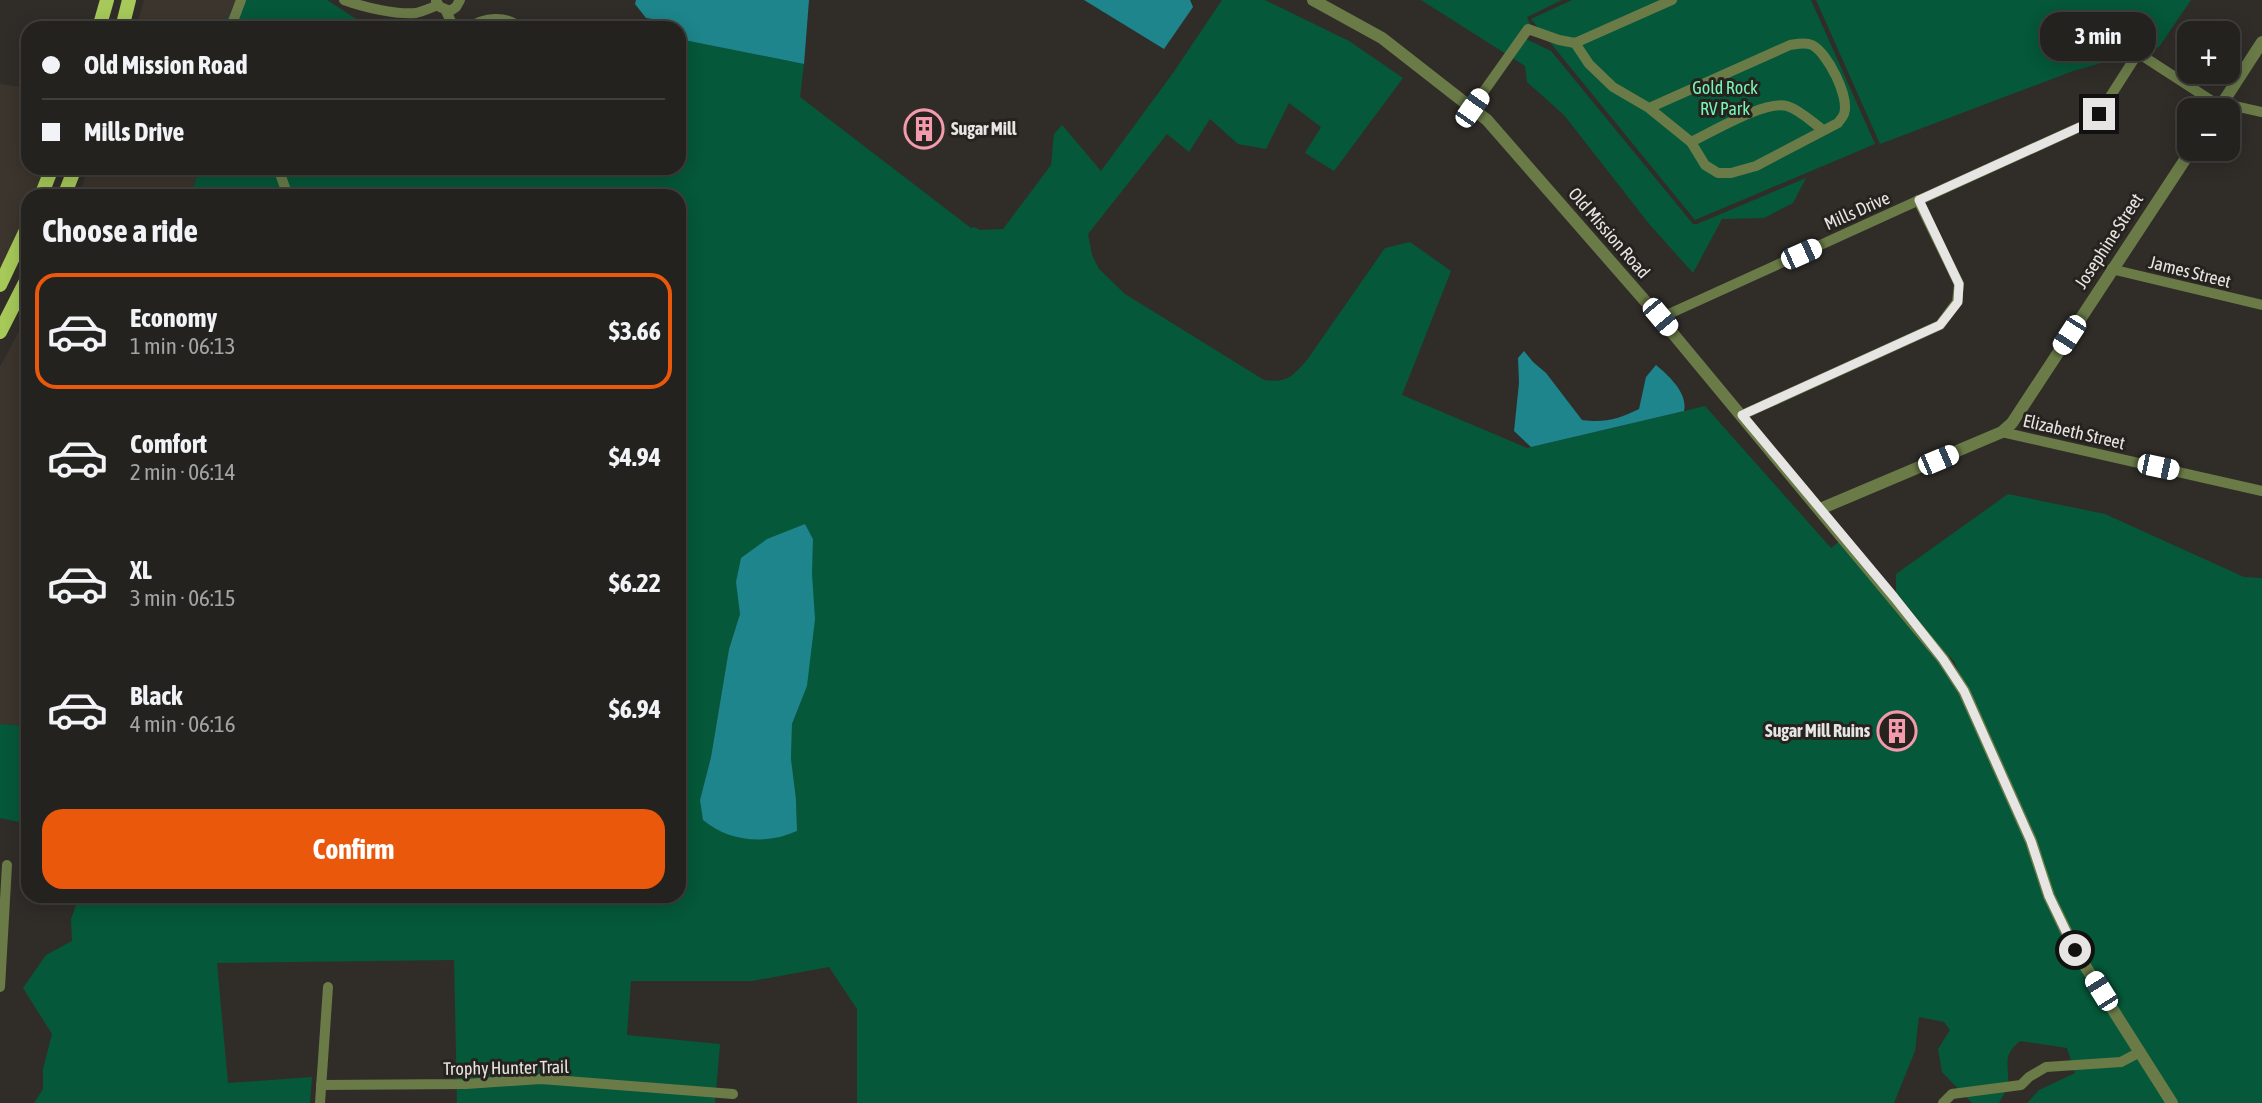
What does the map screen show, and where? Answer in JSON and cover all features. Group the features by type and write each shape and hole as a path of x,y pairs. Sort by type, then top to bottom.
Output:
{"main road":[{"path":"101,21 107,0"},
{"path":"109,21 114,0"},
{"path":"123,21 129,0"},
{"path":"0,285 21,242"},
{"path":"0,332 21,291"}],"street":[{"path":"233,21 241,0"},
{"path":"344,0 407,13 440,5 456,7 460,0"},
{"path":"1472,108 1528,29 1575,43 1672,0"},
{"name":"Old Mission Road","path":"1317,2 1382,38 1487,120 1660,317 1935,649 1964,691 2031,841 2049,896 2075,950 2172,1103"},
{"path":"440,5 450,21"},
{"path":"486,21 511,21"},
{"path":"2225,98 2262,42"},
{"path":"1575,43 1589,64 1613,87 1649,108 1691,142 1705,165 1718,173 1731,173 1756,166 1838,123 1844,113 1844,96 1830,64 1821,51 1808,43 1790,45 1649,108"},
{"name":"Mills Drive","path":"1660,317 2082,126 2099,114 2138,52 2207,98"},
{"path":"1691,142 1758,109 1774,105 1787,106 1823,130"},
{"path":"2240,109 2262,112"},
{"name":"Josephine Street","path":"1820,509 2002,432 2012,423 2184,161"},
{"path":"1742,415 1940,325 1958,302 1959,284 1919,200"},
{"name":"James Street","path":"2112,269 2262,305"},
{"name":"Elizabeth Street","path":"2002,432 2262,491"},
{"path":"0,987 7,865"},
{"path":"320,1103 328,987"},
{"path":"1943,1103 1952,1094 2021,1085 2046,1067 2121,1062 2140,1052"},
{"name":"Trophy Hunter Trail","path":"321,1085 466,1084 541,1079 733,1094"}],"shaded area":[{"path":"144,0 239,0 233,21 138,21"},
{"path":"0,84 21,87 21,175 42,175 36,189 21,189 21,228 0,272"},
{"path":"86,175 198,175 193,189 81,189"},
{"path":"21,327 21,726 0,724 0,367"}],"green space":[{"path":"239,0 327,0 359,21 228,21 227,18"},
{"path":"1222,0 1265,0 1349,41 1403,78 1334,171 1305,153 1321,127 1289,103 1266,149 1238,144 1210,119 1189,152 1167,134 1088,234 1092,255 1099,269 1125,294 1264,380 1278,381 1293,375 1307,360 1385,248 1410,242 1451,271 1402,395 1527,448 1705,406 1831,548 1840,541 1939,661 1960,693 2027,842 2045,898 2167,1103 2027,1103 2039,1090 2075,1073 2067,1048 2020,1041 2009,1055 2008,1085 1999,1103 1972,1103 1942,1072 1938,1049 1950,1030 1944,1022 1919,1017 1915,1051 1894,1103 857,1103 857,1009 829,967 752,981 631,981 627,1035 720,1044 715,1103 457,1103 454,960 217,963 228,1083 312,1077 310,1103 34,1103 43,1089 43,1069 52,1034 23,988 46,955 72,941 71,919 77,903 686,903 686,189 193,189 198,175 686,175 686,40 804,64 800,97 971,228 1003,229 1051,165 1054,134 1062,125 1101,171 1173,73","holes":["805,524 813,539 807,686 792,724 791,759 797,831 700,800 711,757 729,649 740,614 791,531"]},
{"path":"1421,0 1562,0 1527,17 1531,26 1526,39 1551,51 1693,224 1806,178 1793,203 1764,218 1722,219 1693,273 1650,225 1564,115 1527,82 1525,66"},
{"name":"Gold Rock RV Park","path":"1572,0 1811,0 1875,144 1695,220 1531,19"},
{"path":"1816,0 2191,0 2159,47 2073,71 1880,144"},
{"path":"2008,494 2105,514 2244,577 2262,578 2262,1103 2178,1103 2079,948 1954,661 1896,592 1896,574"},
{"path":"0,724 21,726 21,822 0,818"}],"water":[{"path":"636,0 809,0 804,64 686,40 686,21 655,21 646,18 635,4"},
{"path":"1084,0 1190,0 1193,7 1164,49"},
{"path":"1524,351 1546,373 1582,420 1612,419 1639,409 1646,377 1656,365 1680,391 1684,411 1531,447 1514,431 1519,383 1518,358"},
{"path":"805,524 813,539 815,619 807,686 792,724 791,759 797,831 773,838 736,837 703,820 700,800 711,757 729,649 740,614 736,582 741,558 767,539"}],"place":[{"name":"Sugar Mill","path":"924,129"},
{"name":"Sugar Mill Ruins","path":"1897,731"}],"route":[{"path":"2075,950 2049,896 2031,841 1964,691 1943,659 1894,597 1742,415 1940,325 1958,302 1959,284 1919,200 2082,126 2099,114"}]}
